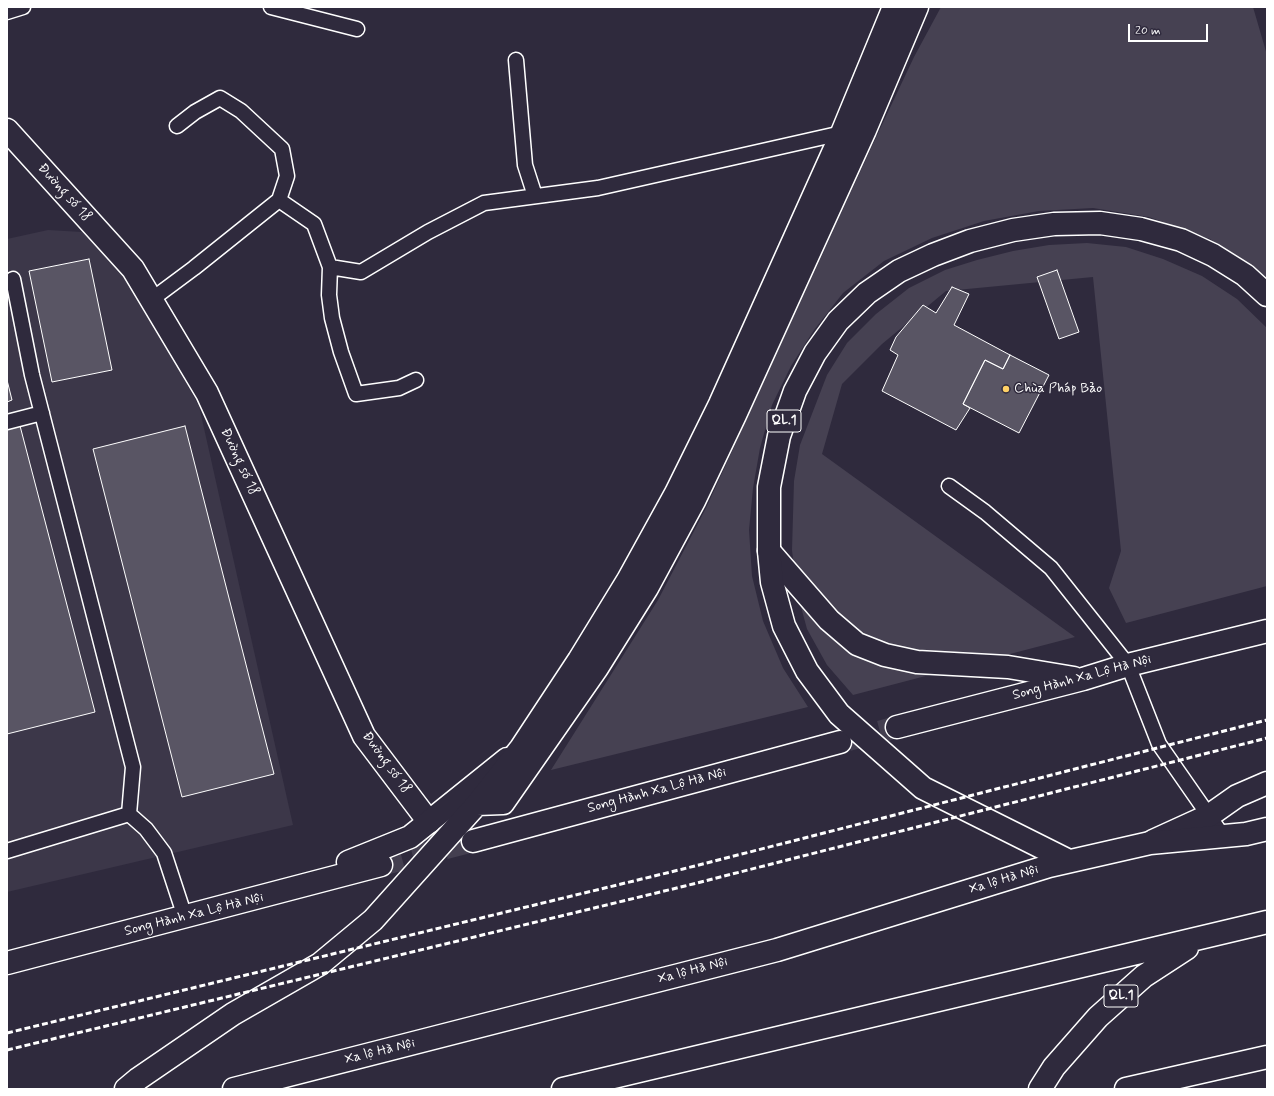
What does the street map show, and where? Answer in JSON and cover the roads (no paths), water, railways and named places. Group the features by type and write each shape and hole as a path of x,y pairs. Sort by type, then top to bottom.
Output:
{"main road":[{"path":"126,1089 138,1079 233,1014 326,959 373,920 477,804 521,748 580,660 628,580 676,493 720,404 842,133 894,7"},
{"path":"477,804 503,803 597,668 647,588 694,501 735,415 865,130 917,7"},
{"name":"Đường số 18","path":"7,130 133,269 207,393 364,736 429,822"},
{"name":"QL.1","path":"1069,861 923,788 839,714 807,671 784,626 772,582 769,551 769,486 779,436 795,391 815,353 838,321 867,293 899,271 933,255 970,241 1013,230 1054,224 1100,222 1142,229 1181,240 1214,255 1239,271 1267,295"},
{"path":"769,551 829,620 858,644 878,652 917,662 1008,667 1083,679"},
{"name":"Song Hành Xa Lộ Hà Nội","path":"897,727 1083,679 1128,665 1267,631"},
{"name":"Song Hành Xa Lộ Hà Nội","path":"473,840 840,742"},
{"path":"262,898 410,837 521,748"},
{"name":"Xa lộ Hà Nội","path":"1150,842 1210,815 1237,796 1267,782"},
{"name":"Xa lộ Hà Nội","path":"234,1089 777,950 1069,861 1150,842 1246,834 1267,829"},
{"name":"Song Hành Xa Lộ Hà Nội","path":"7,963 262,898 381,865"},
{"name":"QL.1","path":"1040,1089 1054,1067 1098,1017 1144,976 1200,939 1265,924"},
{"path":"563,1089 1200,939"},
{"path":"1126,1089 1267,1057"}],"lane":[{"path":"7,12 23,7"},
{"path":"271,7 357,29"},
{"path":"516,60 525,165 535,196"},
{"path":"151,300 194,268 278,200 287,176 282,149 241,110 220,98 195,112 177,126"},
{"path":"330,268 361,272 428,232 484,203 598,188 842,133"},
{"path":"278,200 314,224 330,268 329,295 332,318 341,352 356,394 400,388 416,380"},
{"path":"13,279 32,374 133,767 128,814"},
{"path":"7,422 42,413"},
{"path":"949,486 985,512 1051,568 1128,665 1159,744 1210,815 1223,836"},
{"path":"7,851 128,814"},
{"path":"128,814 146,829 164,853 184,917"}],"tunnel":[{"path":"848,740 897,727"},
{"path":"381,865 473,841"}],"railway":[{"path":"7,1033 683,869 1267,720"},
{"path":"7,1050 685,886 1267,738"}],"place":[{"name":"Chùa Pháp Bảo","path":"1006,389"}]}
